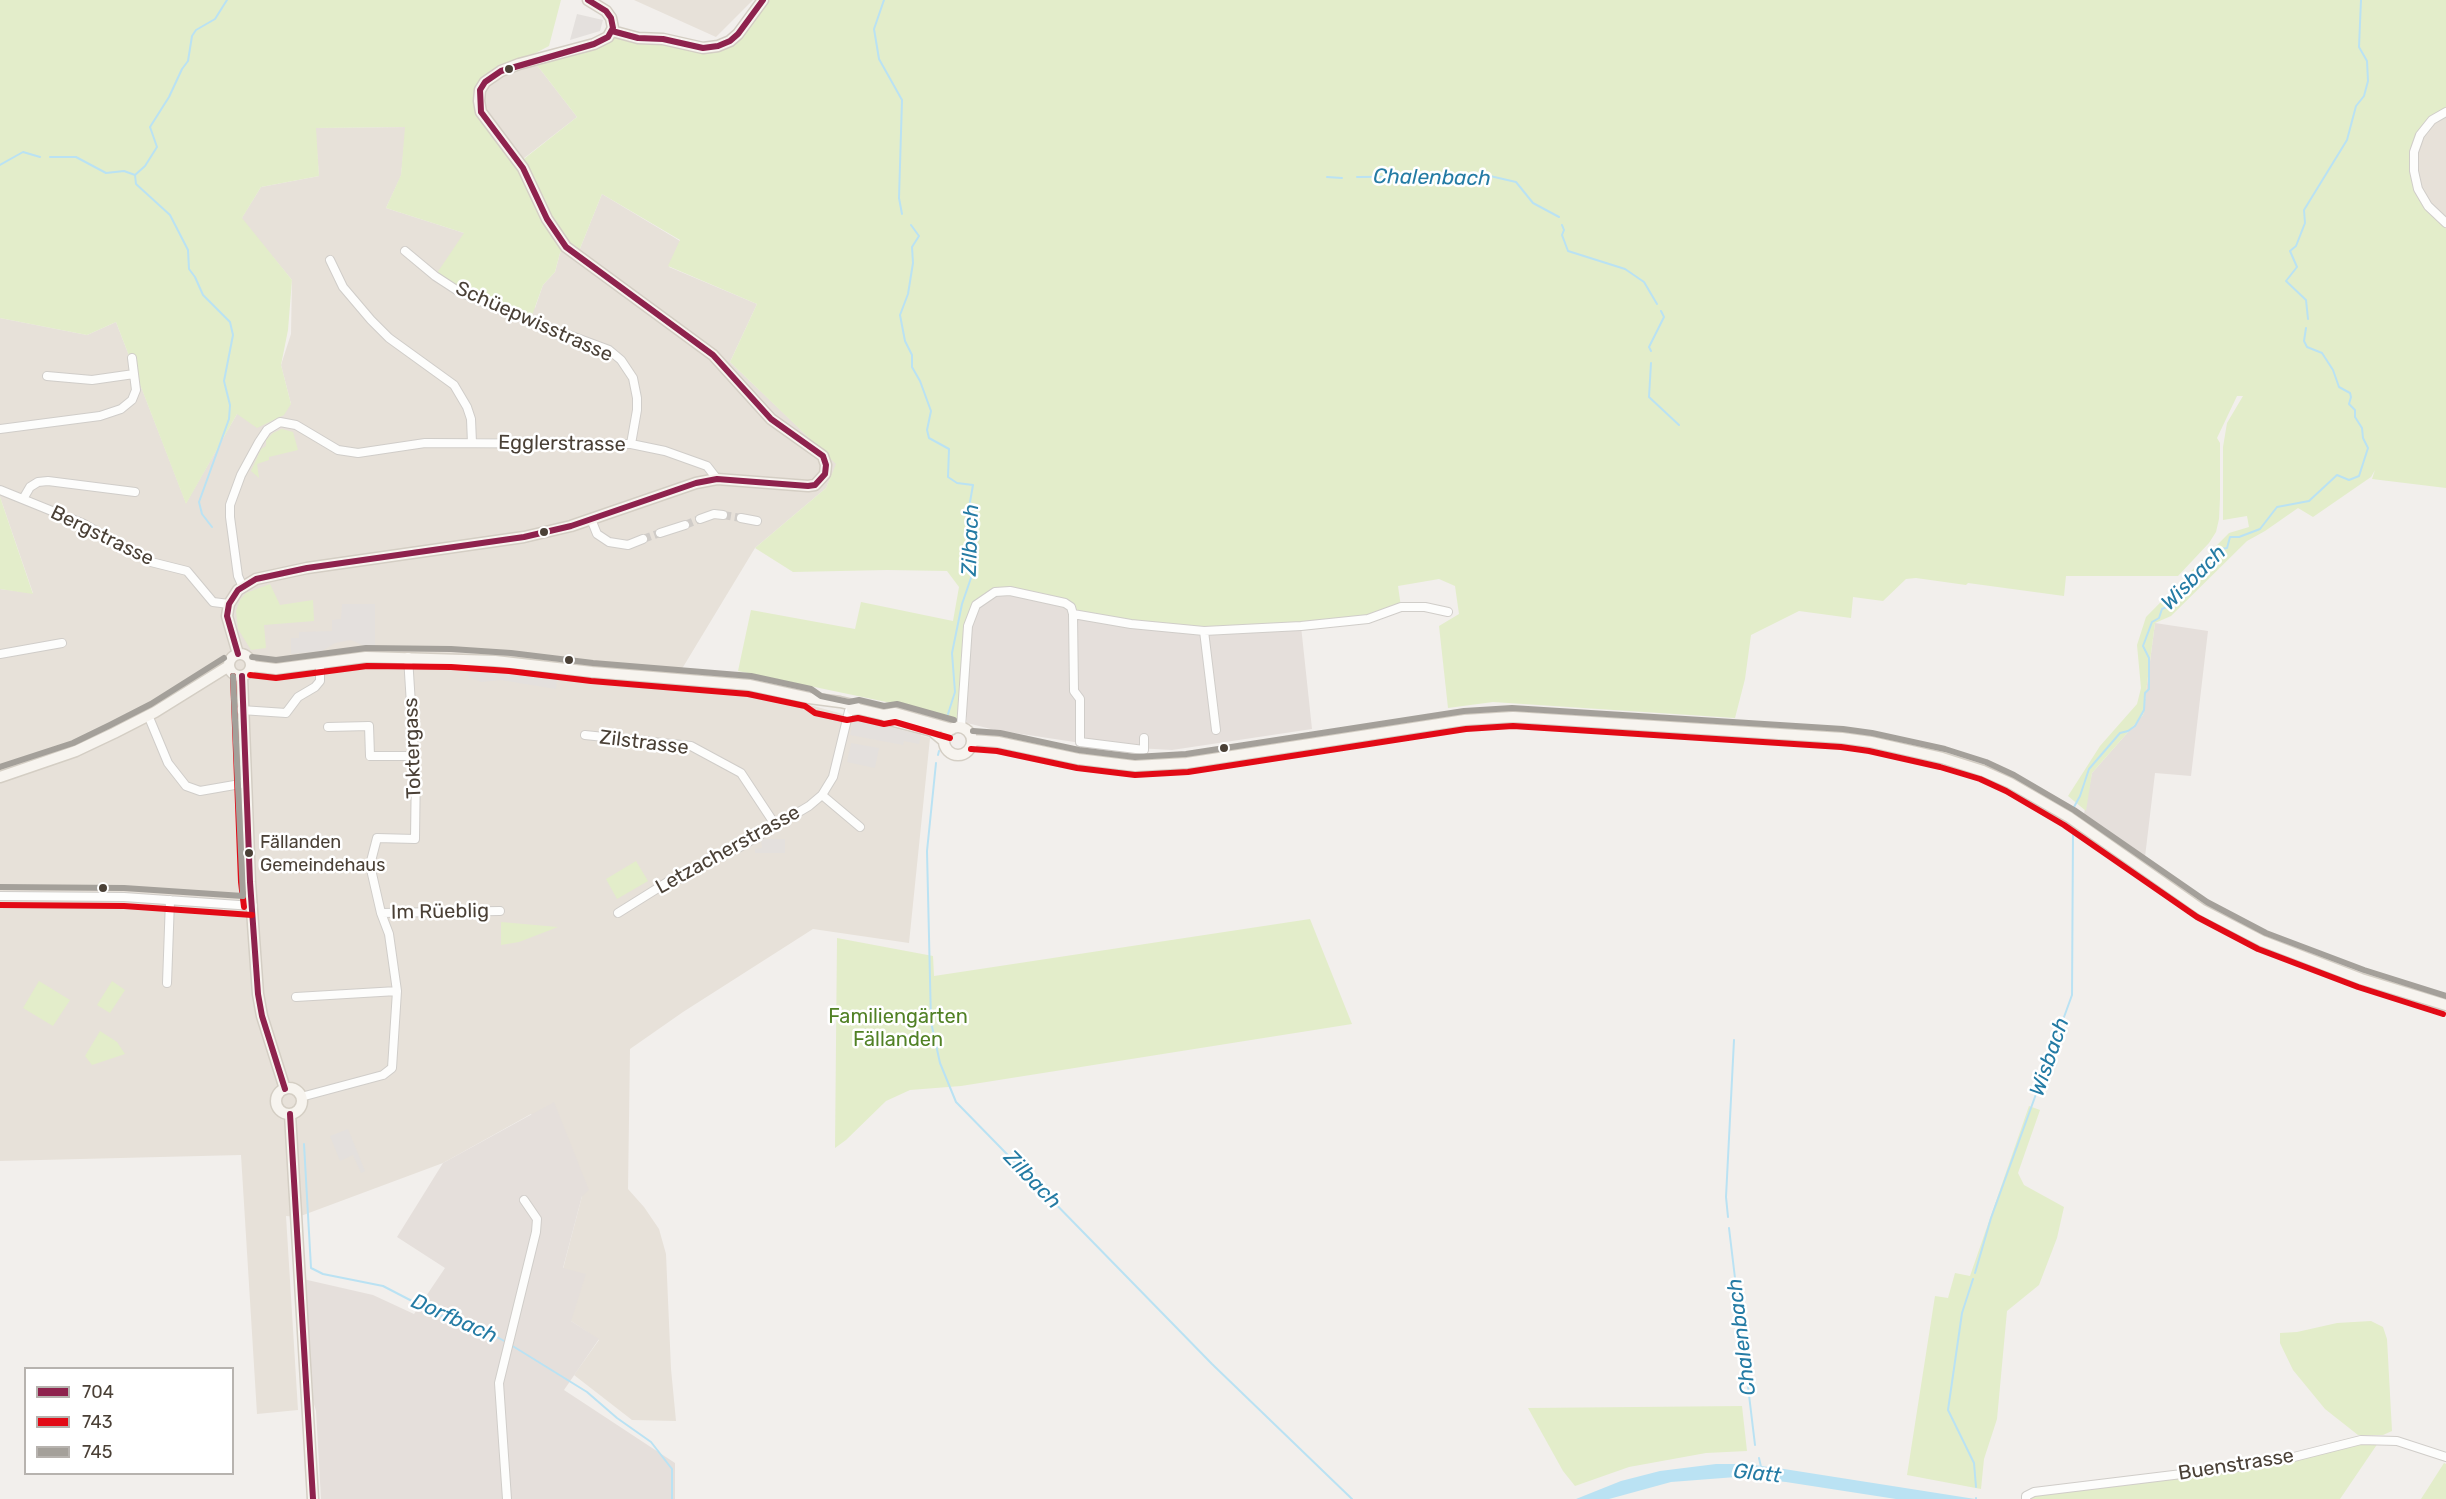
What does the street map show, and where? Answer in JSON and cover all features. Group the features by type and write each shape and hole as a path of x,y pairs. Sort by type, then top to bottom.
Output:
{"main road":[{"path":"238,654 227,616 229,604 242,585 280,572 524,537 591,519 687,486 717,479 811,486 823,479 826,465 820,453 771,419 706,348 566,247 551,226 523,168 488,123 480,106 480,90 485,82 501,71 519,64 605,40 612,31 613,24 610,15 588,0"},
{"path":"612,31 638,38 663,39 703,48 718,46 730,41 738,34 763,0"},
{"path":"0,777 75,751 148,715 229,666 231,658 238,654 247,656 251,666 248,673 242,676 235,675 229,666"},
{"path":"251,666 276,669 366,657 408,657 510,662 592,672 730,683 809,698 817,704 884,715 895,713 909,716 969,732 972,741 968,751 958,755 948,751 944,741 932,731 892,721 884,715"},
{"path":"242,676 241,710 250,882 260,1009 285,1089"},
{"path":"972,741 998,741 1078,759 1135,766 1187,763 1465,720 1513,717 1842,738 1906,749 1983,771 2010,783 2069,818 2202,910 2262,941 2361,979 2446,1005"},
{"path":"944,741 946,735 956,728"},
{"path":"285,1089 293,1089 301,1097 298,1110 290,1114 281,1111 277,1103 278,1095 285,1089"},
{"path":"290,1114 313,1499"}],"street":[{"path":"2446,112 2432,120 2420,135 2414,152 2414,171 2418,189 2428,206 2446,224"},
{"name":"Schüepwisstrasse","path":"405,251 435,276 458,291 499,309 609,350 615,355 628,370 636,389 637,410 631,444"},
{"path":"330,260 343,287 370,320 389,338 454,386 467,407 471,419 472,442"},
{"path":"0,429 100,416 121,409 132,400 136,390 132,358"},
{"path":"46,376 92,380 134,374"},
{"name":"Egglerstrasse","path":"242,585 238,576 230,506 241,476 267,430 280,422 296,425 330,447 348,452 370,452 425,443 631,444 665,451 707,466 717,479"},
{"path":"23,499 30,488 38,482 48,481 135,492"},
{"name":"Bergstrasse","path":"0,490 84,524 152,562 187,571 213,602 229,604"},
{"path":"700,519 714,514 723,515"},
{"path":"741,518 757,521"},
{"path":"591,519 597,534 609,542 628,545 643,539"},
{"path":"660,533 685,525"},
{"path":"956,728 968,626 976,605 995,592 1010,591 1065,603 1071,607 1074,691 1080,699 1080,742 1144,750 1144,738"},
{"path":"1073,614 1131,624 1204,631 1300,626 1368,619 1401,607 1425,607 1448,612"},
{"path":"1204,631 1216,730"},
{"path":"0,654 62,643"},
{"name":"Toktergass","path":"381,913 370,865 376,838 414,839 416,765 412,756 414,752 408,657"},
{"path":"241,710 286,713 298,697 315,687 320,681 320,663"},
{"name":"Letzacherstrasse","path":"618,913 674,878 682,879 776,826 809,806 822,795 833,777 854,710"},
{"path":"148,715 168,764 186,786 200,791 246,783"},
{"path":"328,727 369,726 370,756 412,756"},
{"name":"Zilstrasse","path":"585,735 690,746 741,773 776,826"},
{"path":"822,795 860,827"},
{"path":"0,897 124,897 253,906"},
{"path":"167,984 170,900"},
{"name":"Im Rüeblig","path":"381,913 500,910"},
{"path":"301,1097 383,1075 392,1068 397,991 389,934 381,913"},
{"path":"296,997 397,991"},
{"path":"507,1499 500,1383 506,1350 536,1232 537,1219 524,1200"},
{"name":"Buenstrasse","path":"2026,1499 2026,1496 2034,1492 2286,1459 2361,1440 2397,1442 2446,1457"}],"shaded area":[{"path":"634,0 753,0 716,37"},
{"path":"577,14 603,20 600,31 570,40"},
{"path":"533,60 577,117 519,162 481,112 485,82"},
{"path":"2446,112 2446,223 2428,206 2414,171 2420,135"},
{"path":"406,127 401,176 386,208 464,233 535,308 543,285 555,272 560,253 566,247 577,256 602,194 680,241 669,267 757,304 730,362 837,464 826,488 755,548 674,682 748,688 930,738 909,943 813,929 683,1012 630,1049 628,1189 659,1229 666,1254 671,1369 676,1421 632,1420 574,1375 599,1340 571,1321 563,1269 582,1196 531,1114 443,1163 298,1217 286,1216 298,1410 257,1414 241,1155 0,1161 0,589 33,593 0,497 0,318 87,335 116,322 186,503 237,414 291,404 281,365 291,334 292,280 241,219 261,187 319,176 315,128"},
{"path":"995,592 1301,626 1312,729 1172,750 1101,746 995,730 967,723 964,682 972,611"},
{"path":"342,604 375,604 375,646 364,646 351,640 335,643 322,651 291,654 291,638 299,638 299,632 332,631 332,620 341,619"},
{"path":"2155,623 2208,631 2191,776 2155,773 2145,857 2084,814 2092,773 2143,715"},
{"path":"467,667 519,670 557,676 556,689 501,680 481,682 469,677"},
{"path":"856,719 921,735 919,744 904,741 903,745 850,735"},
{"path":"851,743 879,748 875,768 847,762"},
{"path":"761,839 785,839 785,853 755,853 755,849 762,848"},
{"path":"554,1102 589,1190 582,1196 563,1268 586,1274 571,1321 599,1339 564,1390 675,1463 675,1499 321,1499 316,1411 313,1401 306,1292 303,1279 373,1295 414,1314 445,1268 397,1237 443,1163"},
{"path":"348,1129 365,1171 361,1173 353,1155 340,1161 330,1136"}],"green space":[{"path":"0,0 561,0 549,46 492,76 479,101 520,162 577,117 533,60 594,44 612,31 685,43 724,44 763,0 2446,0 2446,112 2432,120 2414,152 2418,189 2446,223 2446,488 2372,479 2375,470 2371,477 2313,517 2298,508 2247,541 2171,616 2155,623 2143,715 2092,773 2086,811 2068,796 2100,746 2137,704 2141,688 2137,645 2146,617 2229,533 2249,527 2247,516 2223,520 2223,447 2227,423 2243,396 2237,396 2217,438 2220,443 2220,498 2216,532 2209,543 2178,576 2066,576 2064,596 1916,578 1906,579 1883,601 1853,597 1851,618 1799,611 1751,635 1745,679 1735,718 1493,702 1448,708 1439,626 1459,614 1455,586 1439,579 1398,586 1401,607 1368,619 1204,631 1073,614 1071,607 995,592 972,611 963,720 944,717 939,713 738,671 751,610 855,629 861,602 953,621 959,587 947,571 793,572 755,548 826,488 836,464 730,362 757,304 668,266 680,240 602,194 577,256 566,247 560,253 555,272 543,285 530,321 435,276 464,233 386,208 401,175 405,127 316,128 319,176 261,187 242,218 292,280 288,330 281,365 291,404 284,415 257,428 237,414 186,504 116,322 87,335 0,318"},
{"path":"282,429 293,432 298,450 269,457 269,460 257,464 259,478 251,471 261,449 266,446 266,440 273,433"},
{"path":"0,497 33,594 0,589"},
{"path":"270,584 280,605 313,600 314,621 264,625 266,648 251,650 238,629 236,611 240,600 246,593"},
{"path":"636,861 648,881 617,899 606,879"},
{"name":"Familiengärten Fällanden","path":"1310,919 1352,1024 961,1086 910,1090 886,1101 835,1148 837,938 933,956 934,976"},
{"path":"501,922 558,927 519,942 501,945"},
{"path":"39,981 70,1000 53,1026 23,1008"},
{"path":"112,981 125,990 110,1013 97,1005"},
{"path":"100,1031 117,1042 125,1054 92,1065 85,1056"},
{"path":"2029,1106 2040,1110 2018,1173 2024,1185 2064,1207 2057,1238 2039,1285 2007,1311 1997,1419 1984,1459 1981,1489 1907,1475 1935,1296 1948,1298 1955,1273 1970,1276"},
{"path":"2371,1321 2383,1327 2387,1339 2392,1431 2383,1435 2358,1435 2325,1409 2293,1370 2280,1343 2280,1333 2297,1332 2337,1323"},
{"path":"1742,1406 1747,1451 1706,1453 1629,1467 1575,1486 1563,1471 1528,1408"},
{"path":"2359,1443 2378,1443 2340,1499 2030,1499 2030,1496 2287,1463"},
{"path":"2444,1463 2446,1464 2446,1499 2421,1499"}],"water":[{"name":"Glatt","path":"1716,1464 1746,1464 1784,1469 1975,1499 1896,1499 1786,1482 1736,1477 1671,1482 1609,1499 1576,1499 1621,1481 1660,1471"}],"waterway":[{"path":"135,175 145,166 157,147 150,127 188,61 192,36 196,30 215,19 227,0"},
{"name":"Zilbach","path":"884,0 874,29 879,59 902,100 899,198 902,214"},
{"name":"Wisbach","path":"2308,319 2306,300 2286,281 2297,267 2290,251 2296,246 2305,223 2304,210 2347,140 2356,106 2364,96 2368,81 2367,61 2359,47 2361,0"},
{"path":"0,165 23,152 40,157"},
{"path":"50,157 76,157 106,173 124,171 135,175"},
{"name":"Dorfbach","path":"135,175 136,184 170,215 188,250 189,269 203,295 230,322 233,335 224,381 230,405 229,419 199,502 202,514 212,527"},
{"name":"Chalenbach","path":"1357,177 1490,176 1516,182 1533,203 1559,217"},
{"name":"Chalenbach","path":"1327,177 1342,178"},
{"name":"Zilbach","path":"911,225 919,236 912,247 913,263 908,294 900,315 905,341 912,355 912,367 931,411 927,430 929,438 949,449 948,477 957,483 973,485 970,502 975,526"},
{"name":"Chalenbach","path":"1562,225 1564,230 1562,235 1568,251 1625,269 1644,282 1657,304"},
{"name":"Chalenbach","path":"1651,351 1649,347 1664,317 1661,311"},
{"name":"Wisbach","path":"2074,807 2089,769 2120,733 2135,726 2144,710 2145,693 2149,689 2149,658 2143,646 2152,622 2159,618 2162,609 2169,606 2172,597 2198,580 2202,568 2213,557 2215,550 2227,548 2230,537 2239,537 2260,529 2277,507 2309,501 2337,475 2349,480 2359,476 2368,448 2363,438 2362,428 2355,417 2355,410 2349,404 2350,393 2339,387 2333,370 2322,353 2307,347 2304,341 2306,328"},
{"name":"Chalenbach","path":"1651,363 1649,397 1679,425"},
{"name":"Zilbach","path":"948,714 955,692 952,653 962,604 972,575 973,549"},
{"name":"Zilbach","path":"938,755 939,751"},
{"name":"Zilbach","path":"936,763 927,851 931,1022 940,1063 956,1102 1212,1364 1352,1499"},
{"name":"Wisbach","path":"1975,1273 1991,1218 2072,995 2073,833"},
{"name":"Chalenbach","path":"1728,1217 1726,1197 1734,1040"},
{"name":"Dorfbach","path":"304,1144 311,1268 323,1274 383,1286 437,1314 488,1332 506,1342"},
{"name":"Chalenbach","path":"1729,1228 1755,1445"},
{"name":"Wisbach","path":"1973,1279 1962,1313 1948,1410 1974,1463 1976,1487"},
{"name":"Dorfbach","path":"511,1345 587,1392 617,1418 651,1442 672,1469 672,1499"},
{"name":"Chalenbach","path":"1759,1458 1761,1467"}],"tunnel":[{"path":"723,515 741,518"},
{"path":"685,525 700,519"},
{"path":"643,539 660,533"}],"transit line":[{"name":"704","path":"238,654 227,616 229,604 238,590 256,579 307,568 524,537 571,526 696,483 717,479 808,486 815,485 825,474 826,465 823,456 771,419 713,355 566,247 547,219 523,168 481,112 480,90 485,82 501,71 594,44 608,37 613,28 611,18 606,11 588,0"},
{"name":"704","path":"612,31 638,38 663,39 703,48 718,46 730,41 738,34 763,0"},
{"name":"745","path":"252,657 276,660 366,648 451,649 511,653 593,663 751,676 811,689 821,696 849,702 859,700 884,706 897,704 954,720"},
{"name":"745","path":"0,767 73,743 110,725 151,704 224,658"},
{"name":"743","path":"250,675 276,678 367,666 451,667 509,671 591,681 748,694 805,706 815,713 847,720 858,718 884,724 895,722 950,738"},
{"name":"743","path":"233,676 241,882 244,907"},
{"name":"745","path":"0,887 124,888 243,896 233,676"},
{"name":"704","path":"242,676 250,882 258,994 262,1016 285,1089"},
{"name":"745","path":"973,731 1000,733 1079,750 1135,757 1186,754 1464,711 1512,708 1843,729 1872,733 1945,749 1986,762 2014,775 2074,810 2207,902 2266,933 2364,970 2446,996"},
{"name":"743","path":"971,749 997,751 1077,768 1135,775 1188,772 1466,729 1513,726 1841,747 1869,751 1940,767 1980,779 2006,791 2064,825 2197,917 2258,949 2358,987 2443,1014"},
{"name":"743","path":"0,905 124,906 252,915"},
{"name":"704","path":"290,1114 313,1499"}],"place":[{"name":"Fällanden Gemeindehaus","path":"249,853"}]}
